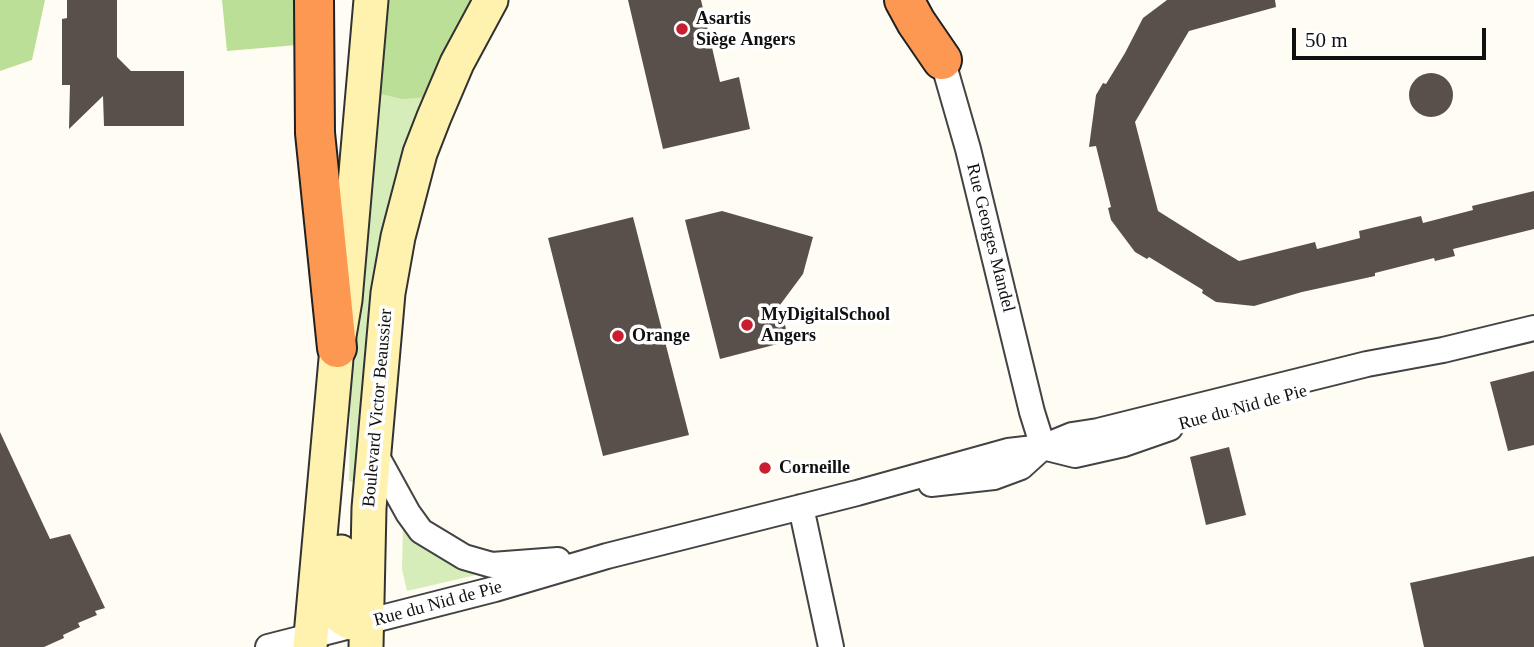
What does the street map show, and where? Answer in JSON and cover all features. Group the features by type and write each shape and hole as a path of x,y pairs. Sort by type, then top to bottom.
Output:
{"highway":[{"path":"314,0 317,160 336,358"},
{"path":"904,0 916,22 934,22"}],"street":[{"name":"Boulevard Victor Beaussier","path":"310,642 336,358 345,300 371,0"},
{"name":"Boulevard Victor Beaussier","path":"366,635 369,508 388,293 398,237 420,153 433,117 457,63 491,0"},
{"name":"Rue Georges Mandel","path":"934,22 1043,447"},
{"name":"Rue du Nid de Pie","path":"268,647 366,635 607,556 801,508 1008,451 1043,447 1075,455 1103,450 1187,422 1370,374 1443,350 1534,328"},
{"name":"Boulevard Victor Beaussier","path":"336,358 344,428 344,512 338,610 341,617 357,624 366,635"},
{"name":"Rue du Nid de Pie","path":"375,453 421,531 464,557 492,565 607,556"},
{"path":"801,508 831,647"}],"green space":[{"path":"0,0 45,0 32,60 0,71"},
{"path":"222,0 295,0 297,45 227,51"},
{"path":"382,0 471,0 436,77 356,483 349,481 351,363 355,363"},
{"path":"382,0 471,0 429,97 402,99 381,94 374,73"},
{"path":"403,526 436,553 476,570 476,575 407,591 402,569"}],"building":[{"path":"67,0 117,0 117,57 131,71 184,71 184,126 104,126 103,96 69,129 70,85 62,85 62,19 67,18"},
{"path":"628,0 701,0 720,82 739,77 750,129 663,149"},
{"path":"1167,0 1275,0 1276,7 1189,31 1135,122 1158,211 1209,243 1239,261 1315,242 1317,249 1360,238 1359,231 1421,216 1423,223 1473,210 1472,206 1534,191 1534,229 1453,249 1455,256 1435,261 1434,258 1375,273 1375,276 1254,306 1216,302 1202,293 1203,290 1149,257 1147,259 1135,252 1111,220 1108,208 1111,207 1096,146 1089,147 1096,95 1125,53 1143,18"},
{"path":"1431,73 1446,80 1453,95 1446,110 1431,117 1416,110 1409,95 1416,80"},
{"path":"722,211 813,237 803,274 780,305 789,341 720,359 685,220"},
{"name":"Orange","path":"633,217 689,435 603,456 548,238"},
{"path":"1534,371 1534,445 1508,451 1490,382"},
{"path":"0,432 50,539 70,534 105,608 95,611 97,615 78,623 80,627 63,635 64,638 44,647 0,647"},
{"path":"1229,447 1246,515 1206,525 1190,457"},
{"path":"1534,556 1534,647 1424,647 1410,583"}],"place":[{"name":"Asartis Siège Angers","path":"682,29"},
{"name":"MyDigitalSchool Angers","path":"747,325"},
{"name":"Orange","path":"618,336"},
{"name":"Corneille","path":"765,468"}]}
